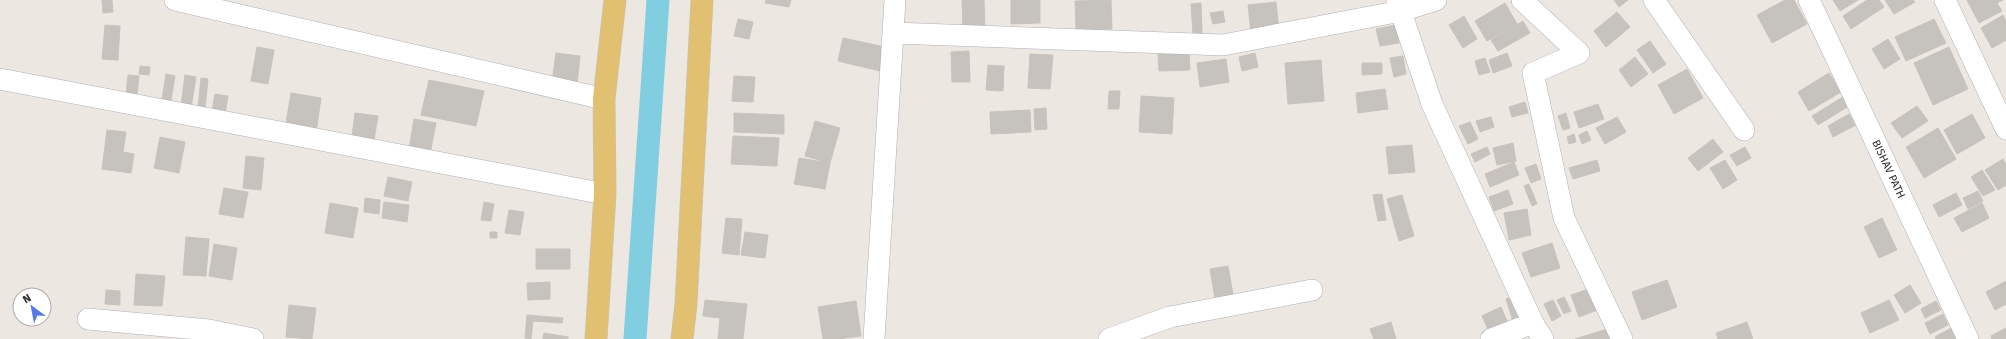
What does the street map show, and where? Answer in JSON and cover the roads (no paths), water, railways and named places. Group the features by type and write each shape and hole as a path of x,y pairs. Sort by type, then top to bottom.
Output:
{"main road":[{"path":"596,339 605,194 604,99 615,0"},
{"path":"682,339 686,304 702,0"}],"street":[{"path":"175,0 604,99"},
{"path":"874,339 895,0"},
{"path":"893,33 1223,45 1399,6 1436,0"},
{"path":"1522,0 1579,53 1533,73 1564,218 1622,339"},
{"path":"1654,0 1744,130"},
{"name":"BISHAV PATH","path":"1809,0 1968,339"},
{"path":"1945,0 2006,129"},
{"path":"1399,6 1432,104 1538,331 1491,339"},
{"path":"0,79 605,194"},
{"path":"1109,339 1170,317 1312,290"},
{"path":"88,319 209,330 253,339"}],"waterway":[{"path":"635,339 658,0"}]}
